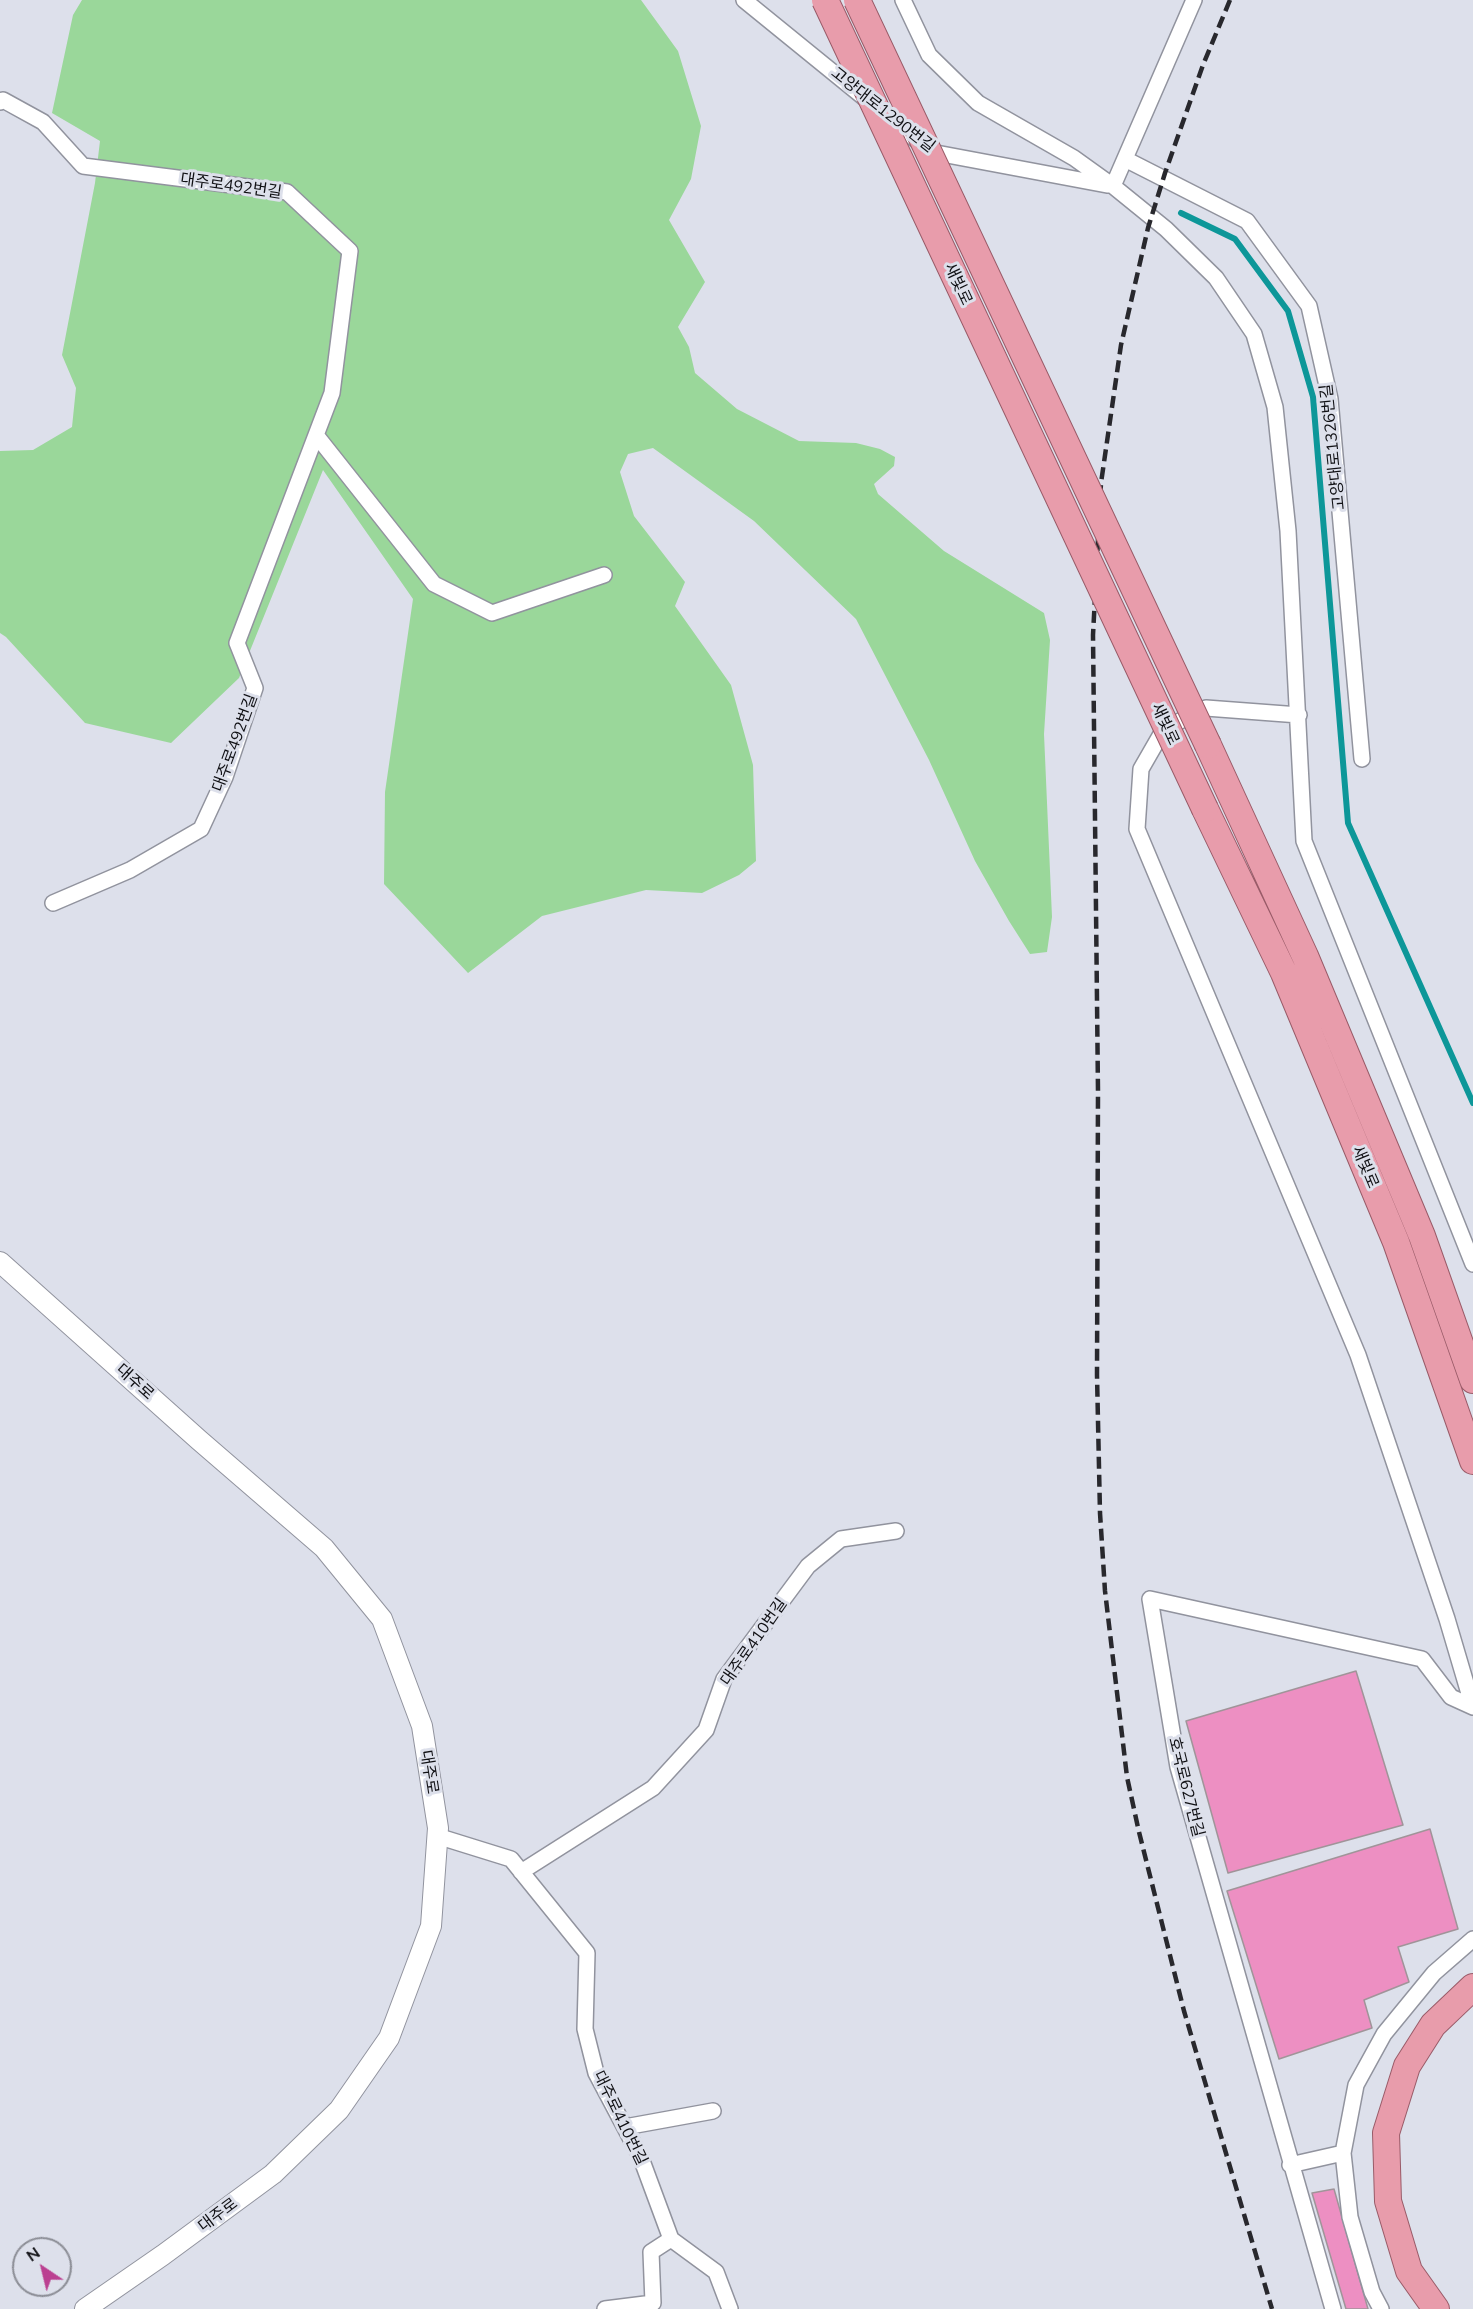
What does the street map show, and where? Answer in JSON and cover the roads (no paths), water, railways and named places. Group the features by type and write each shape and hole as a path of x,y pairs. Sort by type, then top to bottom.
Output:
{"highway":[{"name":"새빛로","path":"825,0 1284,973 1396,1242 1473,1461"},
{"name":"새빛로","path":"857,0 1305,956 1418,1225 1473,1380"},
{"path":"1436,2309 1409,2271 1388,2201 1386,2133 1407,2066 1433,2025 1473,1987"},
{"path":"1452,2309 1422,2270 1402,2202 1402,2135 1421,2077 1441,2040 1473,2007"}],"street":[{"name":"고양대로1290번길","path":"744,0 931,152 1113,186"},
{"path":"903,0 929,55 978,103 1074,158 1166,229 1216,278 1254,334 1275,407 1288,531 1304,841 1473,1264"},
{"path":"1113,186 1194,0"},
{"name":"대주로492번길","path":"0,102 3,100 44,123 83,166 287,192 350,251 332,393 237,643 255,688 225,777 201,828 130,870 53,903"},
{"name":"고양대로1326번길","path":"1125,159 1247,221 1309,306 1330,399 1362,759"},
{"path":"316,435 434,584 492,613 604,575"},
{"path":"1299,715 1206,708 1164,729 1141,769 1137,829 1358,1355 1447,1619 1473,1707"},
{"name":"대주로","path":"0,1262 324,1548 381,1619 422,1726 438,1828 430,1926 389,2038 339,2110 273,2174 85,2309"},
{"name":"대주로410번길","path":"521,1872 654,1788 706,1730 724,1679 808,1566 841,1539 896,1531"},
{"name":"호국로627번길","path":"1333,2309 1178,1767 1150,1599 1422,1659 1452,1697 1473,1707"},
{"name":"대주로410번길","path":"437,1836 511,1859 587,1953 585,2029 596,2073 641,2158 671,2239"},
{"path":"1381,2309 1372,2292 1350,2217 1343,2153 1356,2085 1384,2034 1434,1972 1473,1939"},
{"path":"625,2127 713,2111"},
{"path":"1290,2165 1343,2153"},
{"path":"604,2309 653,2303 651,2252 671,2239 716,2272 730,2309"}],"waterway":[{"path":"1181,213 1235,239 1288,311 1313,397 1348,823 1473,1103"}],"railway":[{"path":"1230,0 1203,65 1148,228 1121,345 1101,483 1093,635 1098,1092 1097,1375 1100,1513 1105,1591 1127,1777 1184,2011 1272,2309"}]}
